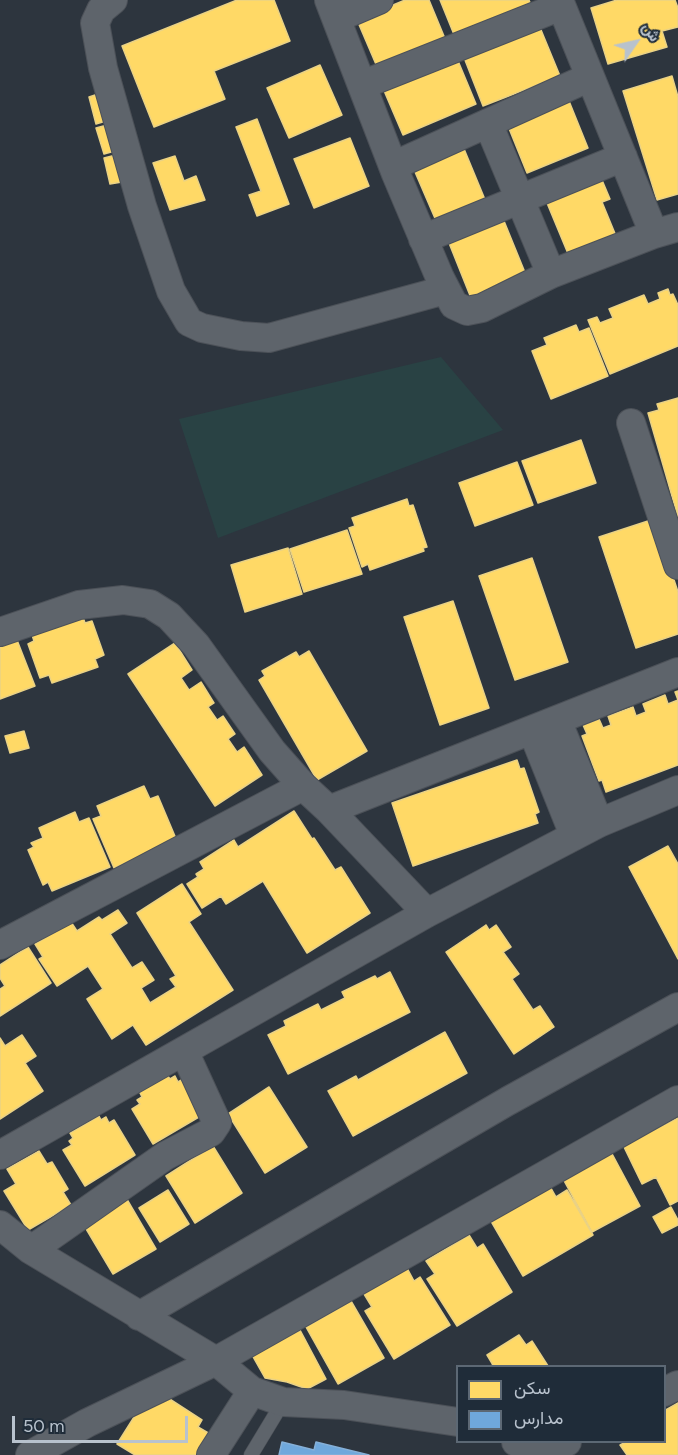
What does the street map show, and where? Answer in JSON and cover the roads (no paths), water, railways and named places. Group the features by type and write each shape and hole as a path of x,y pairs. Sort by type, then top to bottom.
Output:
{"street":[{"path":"113,0 101,10 95,23 103,68 142,206 171,291 189,322 241,336 269,338 445,290"},
{"path":"362,86 560,3 623,157 666,230 551,274 482,308 467,311 454,306 445,290 393,166 362,86 333,9 379,0"},
{"path":"393,166 590,76"},
{"path":"488,123 551,274"},
{"path":"423,239 623,157"},
{"path":"631,423 678,565"},
{"path":"0,632 79,605 123,600 150,604 169,616 196,645 272,751 427,913"},
{"path":"329,810 678,672"},
{"path":"544,725 587,829"},
{"path":"0,945 303,786"},
{"path":"0,1155 427,913 587,829 678,790"},
{"path":"139,1316 508,1101 678,1007"},
{"path":"31,1250 165,1156 211,1132 217,1123 184,1051"},
{"path":"30,1455 87,1423 216,1360 678,1100"},
{"path":"0,1224 31,1250 216,1360 252,1390 284,1402 344,1405 456,1422"},
{"path":"211,1455 252,1390"},
{"path":"524,1443 541,1445 558,1443"}],"lane":[{"path":"251,1455 284,1402"}]}
